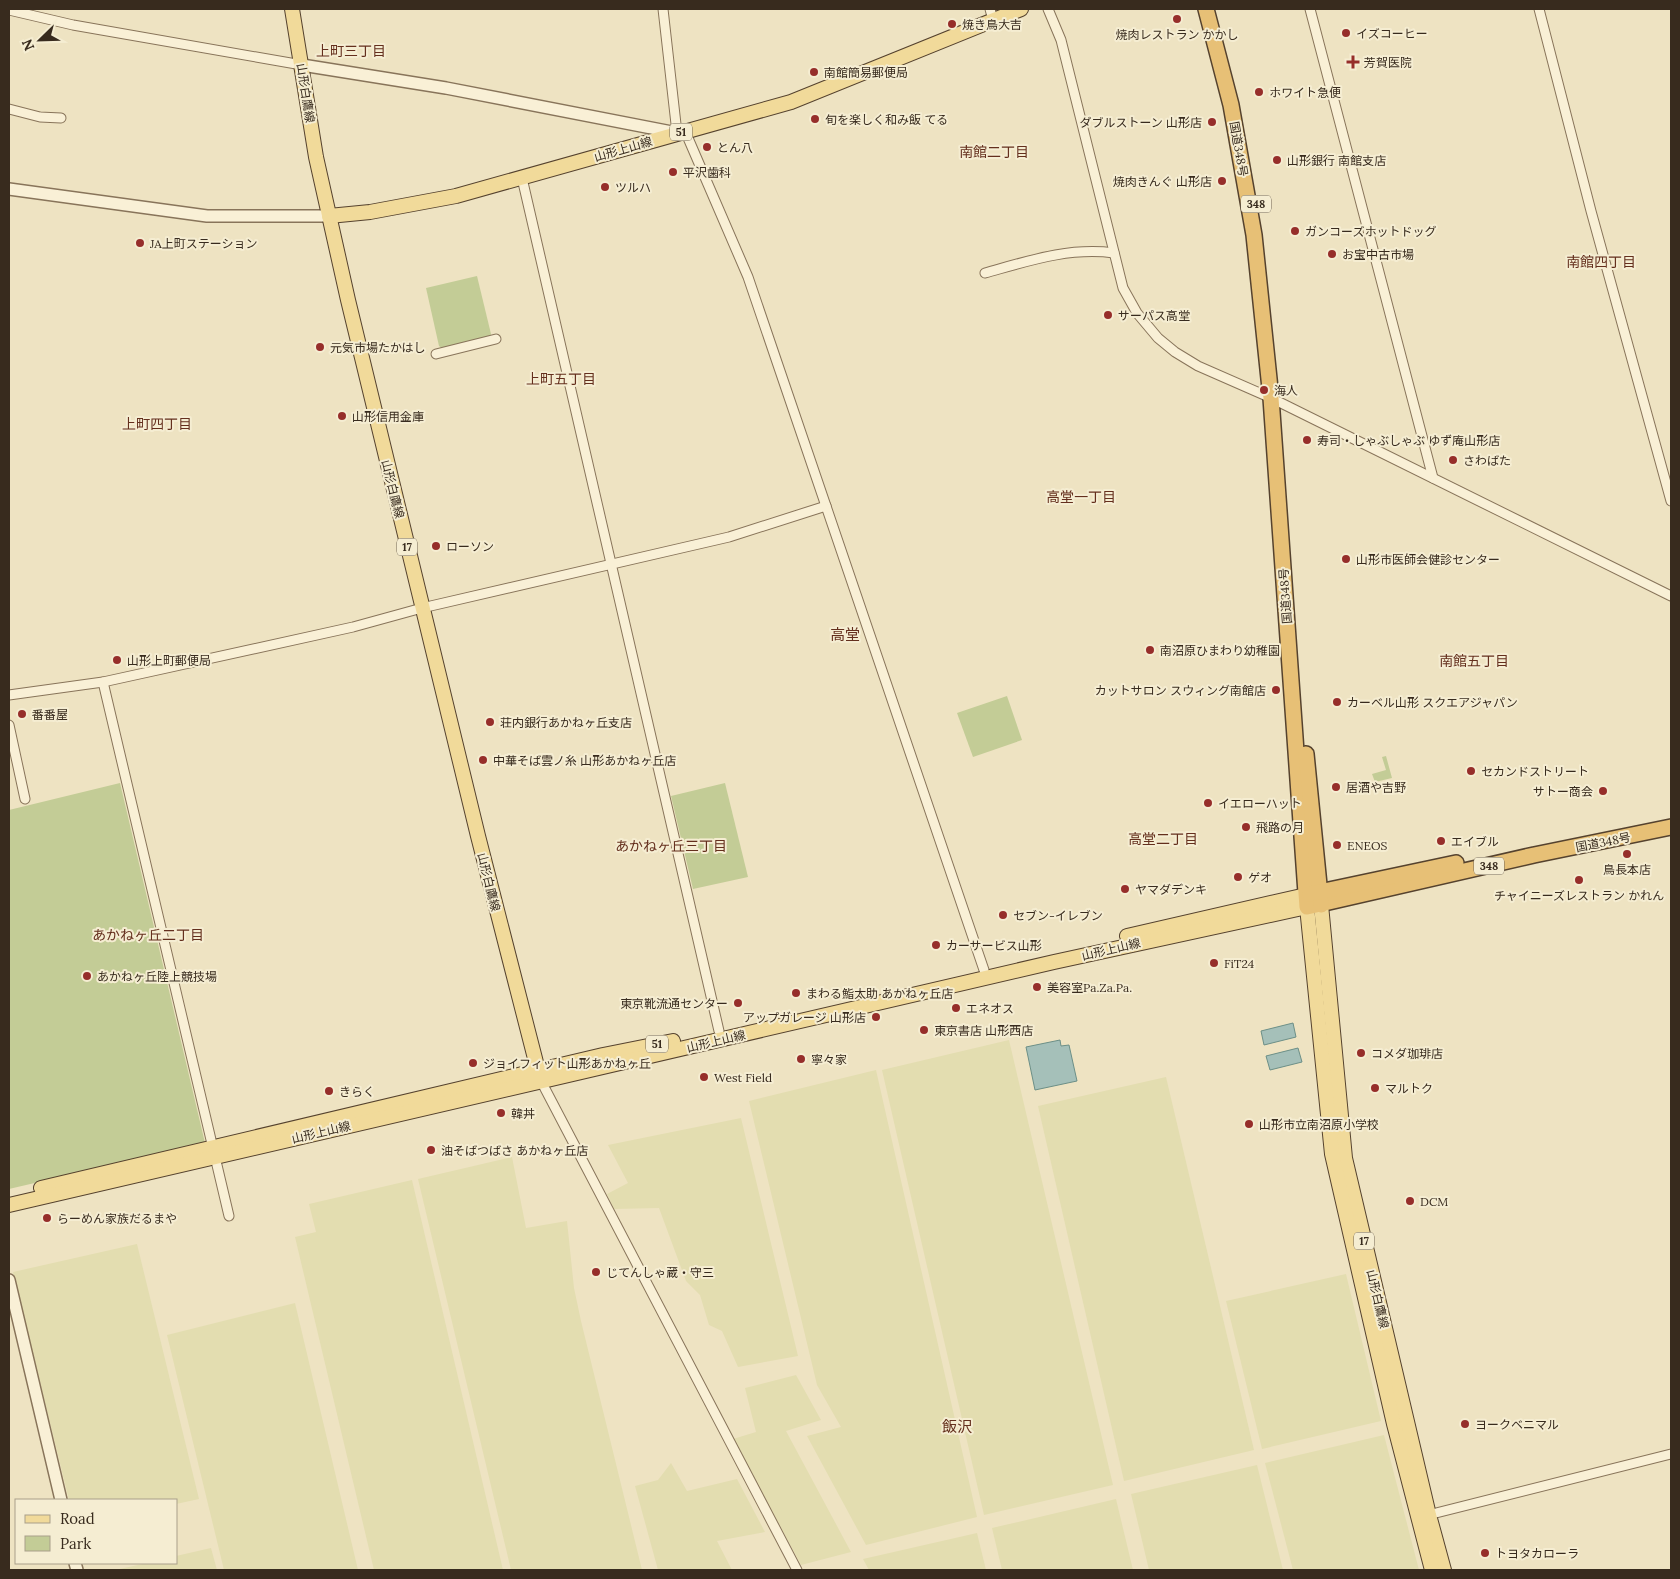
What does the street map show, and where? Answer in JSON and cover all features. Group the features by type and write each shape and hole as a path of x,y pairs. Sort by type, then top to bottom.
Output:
{"highway":[{"name":"国道348号","path":"1206,9 1231,105 1253,225 1275,400"},
{"name":"国道348号","path":"1214,9 1238,104 1259,223 1275,400 1313,899"},
{"name":"国道348号","path":"1313,899 1671,818"},
{"name":"国道348号","path":"1313,899 1671,828"}],"main road":[{"name":"山形白鷹線","path":"292,9 329,216 422,608 539,1076"},
{"name":"山形上山線","path":"329,216 370,212 456,196 791,102 992,14 1021,9"},
{"name":"山形白鷹線","path":"1313,899 1332,1154 1423,1517 1432,1570"},
{"name":"山形上山線","path":"539,1076 720,1030 984,970 1313,899"},
{"name":"山形上山線","path":"9,1196 214,1152 539,1076 1044,964 1313,899"},
{"name":"山形上山線","path":"9,1205 214,1152"},
{"name":"山形白鷹線","path":"1423,1517 1444,1570"}],"street":[{"path":"663,9 681,132 748,277 984,970"},
{"path":"1048,9 1061,40 1123,288 1137,313 1158,338 1175,352 1198,366 1275,400 1671,596"},
{"path":"1310,9 1433,478"},
{"path":"1539,9 1591,211 1671,501"},
{"path":"9,10 73,25 446,88 681,132"},
{"path":"9,109 40,118 61,118"},
{"path":"522,178 720,1030"},
{"path":"9,189 207,216 329,216"},
{"path":"985,273 1067,252 1094,251 1114,253"},
{"path":"436,354 496,339"},
{"path":"9,695 103,682 353,627 422,608 729,537 826,506"},
{"path":"103,682 229,1216"},
{"path":"9,725 26,799"},
{"path":"539,1076 797,1570"},
{"path":"9,1280 60,1499"},
{"path":"1423,1517 1671,1454"}],"shaded area":[{"path":"1009,1040 1113,1485 984,1515 882,1070"},
{"path":"876,1070 977,1517 866,1545 807,1436 841,1427 817,1385 749,1101"},
{"path":"1166,1077 1254,1450 1124,1481 1038,1106"},
{"path":"741,1118 798,1356 738,1367 722,1331 709,1325 700,1295 686,1281 659,1208 614,1209 607,1194 628,1183 608,1145"},
{"path":"512,1157 526,1228 567,1221 574,1288 581,1321 642,1570 511,1570 418,1179"},
{"path":"412,1180 503,1570 374,1570 295,1237 316,1232 309,1204"},
{"path":"137,1244 199,1499 178,1504 178,1499 69,1499 13,1272"},
{"path":"1346,1274 1381,1421 1262,1449 1226,1301"},
{"path":"295,1303 358,1570 224,1570 167,1335"},
{"path":"796,1375 821,1420 786,1431 851,1552 801,1565 733,1439 756,1432 745,1388"},
{"path":"1384,1435 1419,1570 1293,1570 1265,1463"},
{"path":"671,1463 687,1491 737,1479 765,1532 717,1541 732,1570 658,1570 635,1486 658,1480"},
{"path":"1257,1465 1283,1570 1149,1570 1131,1494"},
{"path":"1116,1499 1133,1570 1002,1570 992,1528"},
{"path":"977,1533 986,1570 869,1570 863,1559"},
{"path":"211,1548 217,1570 115,1570 142,1564 178,1564 178,1556"}],"green space":[{"path":"477,276 491,334 489,339 444,350 439,346 426,288"},
{"path":"1007,696 1022,740 973,757 957,713"},
{"path":"1386,756 1392,778 1375,782 1372,774 1386,770 1382,757"},
{"name":"あかねヶ丘陸上競技場","path":"120,783 205,1143 9,1189 9,810"},
{"path":"725,783 748,877 693,889 671,796"}],"water":[{"path":"1293,1023 1296,1037 1264,1045 1261,1031"},
{"path":"1060,1040 1061,1046 1069,1045 1077,1081 1035,1090 1026,1047"},
{"path":"1298,1048 1302,1062 1270,1070 1266,1056"}],"place":[{"name":"焼肉レストラン かかし","path":"1177,19"},
{"name":"焼き鳥大吉","path":"952,24"},
{"name":"イズコーヒー","path":"1346,33"},
{"name":"芳賀医院","path":"1353,62"},
{"name":"南館簡易郵便局","path":"814,72"},
{"name":"ホワイト急便","path":"1259,92"},
{"name":"旬を楽しく和み飯 てる","path":"815,119"},
{"name":"ダブルストーン 山形店","path":"1212,122"},
{"name":"とん八","path":"707,147"},
{"name":"山形銀行 南館支店","path":"1277,160"},
{"name":"平沢歯科","path":"673,172"},
{"name":"焼肉きんぐ 山形店","path":"1222,181"},
{"name":"ツルハ","path":"605,187"},
{"name":"ガンコーズホットドッグ","path":"1295,231"},
{"name":"JA上町ステーション","path":"140,243"},
{"name":"お宝中古市場","path":"1332,254"},
{"name":"サーパス高堂","path":"1108,315"},
{"name":"元気市場たかはし","path":"320,347"},
{"name":"海人","path":"1264,390"},
{"name":"山形信用金庫","path":"342,416"},
{"name":"寿司・しゃぶしゃぶ ゆず庵山形店","path":"1307,440"},
{"name":"さわばた","path":"1453,460"},
{"name":"ローソン","path":"436,546"},
{"name":"山形市医師会健診センター","path":"1346,559"},
{"name":"南沼原ひまわり幼稚園","path":"1150,650"},
{"name":"山形上町郵便局","path":"117,660"},
{"name":"カットサロン スウィング南館店","path":"1276,690"},
{"name":"カーベル山形 スクエアジャパン","path":"1337,702"},
{"name":"番番屋","path":"22,714"},
{"name":"荘内銀行あかねヶ丘支店","path":"490,722"},
{"name":"中華そば雲ノ糸 山形あかねヶ丘店","path":"483,760"},
{"name":"セカンドストリート","path":"1471,771"},
{"name":"居酒や吉野","path":"1336,787"},
{"name":"サトー商会","path":"1603,791"},
{"name":"イエローハット","path":"1208,803"},
{"name":"飛路の月","path":"1246,827"},
{"name":"エイブル","path":"1441,841"},
{"name":"ENEOS","path":"1337,845"},
{"name":"鳥長本店","path":"1627,854"},
{"name":"ゲオ","path":"1238,877"},
{"name":"チャイニーズレストラン かれん","path":"1579,880"},
{"name":"ヤマダデンキ","path":"1125,889"},
{"name":"セブン-イレブン","path":"1003,915"},
{"name":"カーサービス山形","path":"936,945"},
{"name":"FiT24","path":"1214,963"},
{"name":"あかねヶ丘陸上競技場","path":"87,976"},
{"name":"美容室Pa.Za.Pa.","path":"1037,987"},
{"name":"まわる鮨太助 あかねヶ丘店","path":"796,993"},
{"name":"東京靴流通センター","path":"738,1003"},
{"name":"エネオス","path":"956,1008"},
{"name":"アップガレージ 山形店","path":"876,1017"},
{"name":"東京書店 山形西店","path":"924,1030"},
{"name":"コメダ珈琲店","path":"1361,1053"},
{"name":"寧々家","path":"801,1059"},
{"name":"ジョイフィット山形あかねヶ丘","path":"473,1063"},
{"name":"West Field","path":"704,1077"},
{"name":"マルトク","path":"1375,1088"},
{"name":"きらく","path":"329,1091"},
{"name":"韓丼","path":"501,1113"},
{"name":"山形市立南沼原小学校","path":"1249,1124"},
{"name":"油そばつばさ あかねヶ丘店","path":"431,1150"},
{"name":"DCM","path":"1410,1201"},
{"name":"らーめん家族だるまや","path":"47,1218"},
{"name":"じてんしゃ蔵・守三","path":"596,1272"},
{"name":"ヨークベニマル","path":"1465,1424"},
{"name":"トヨタカローラ","path":"1485,1553"}],"district":[{"name":"上町三丁目","path":"351,51"},
{"name":"南館二丁目","path":"994,152"},
{"name":"南館四丁目","path":"1601,262"},
{"name":"上町五丁目","path":"561,379"},
{"name":"上町四丁目","path":"157,424"},
{"name":"高堂一丁目","path":"1081,497"},
{"name":"高堂","path":"845,634"},
{"name":"南館五丁目","path":"1474,661"},
{"name":"高堂二丁目","path":"1163,839"},
{"name":"あかねヶ丘三丁目","path":"671,846"},
{"name":"あかねヶ丘二丁目","path":"148,935"},
{"name":"飯沢","path":"957,1426"}]}
